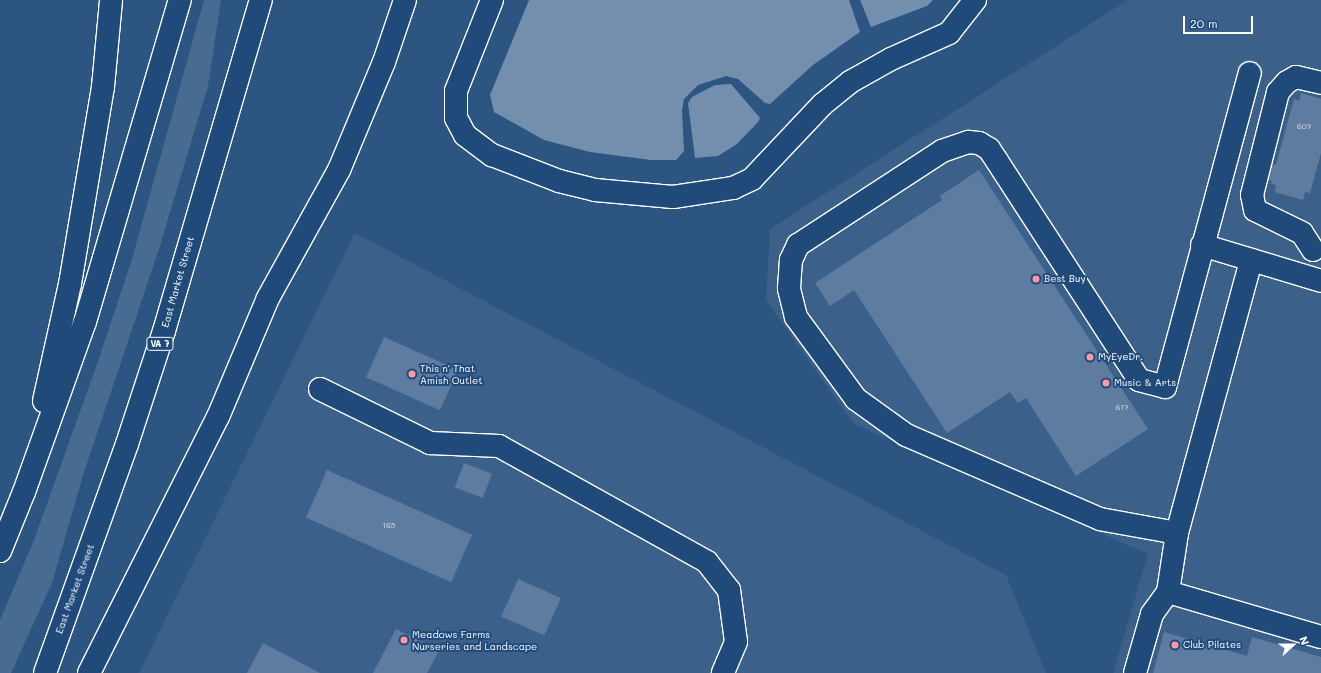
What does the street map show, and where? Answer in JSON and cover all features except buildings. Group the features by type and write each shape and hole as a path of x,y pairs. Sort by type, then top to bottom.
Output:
{"main road":[{"path":"24,492 70,284 103,87 111,0"},
{"path":"0,551 24,492 85,322 180,0"},
{"name":"East Market Street","path":"45,673 164,331 261,0"},
{"path":"89,673 218,417 268,298 339,170 384,62 405,0"},
{"path":"492,0 456,91 456,118 465,135 492,155 559,181 595,190 673,197 733,188 752,179 823,104 867,71 950,33 975,0"},
{"path":"1177,533 1100,519 906,434 856,399 796,317 789,288 791,260 798,245 942,151 968,142 979,143 989,149 1139,380 1165,387 1202,245 1250,73"},
{"path":"1313,250 1302,233 1255,210 1252,195 1278,92 1286,82 1296,78 1321,82"},
{"path":"1202,245 1321,281"},
{"path":"1134,673 1152,614 1168,592 1177,533 1251,260"},
{"path":"320,389 430,443 499,446 707,562 729,590 736,642 722,673"},
{"path":"1168,592 1321,637"}],"shaded area":[{"path":"204,0 221,0 208,86 159,249 83,475 52,583 11,673 0,673 0,620 34,540 97,364 132,259"},
{"path":"529,0 849,0 860,32 813,65 770,104 765,103 738,79 726,76 698,85 684,99 682,110 684,151 676,160 651,160 590,152 544,140 494,112 490,95"},
{"path":"860,0 933,0 927,6 871,27"},
{"path":"1128,0 1321,0 1321,673 1113,673 1148,554 854,424 766,300 770,229"},
{"path":"731,84 760,118 737,144 718,156 695,158 688,103 692,97 715,85"},
{"path":"355,233 1006,575 1046,673 139,673"}],"place":[{"name":"Best Buy","path":"1036,279"},
{"name":"MyEyeDr.","path":"1090,357"},
{"name":"This n' That Amish Outlet","path":"412,374"},
{"name":"Music & Arts","path":"1106,383"},
{"name":"Meadows Farms Nurseries and Landscape","path":"404,640"},
{"name":"Club Pilates","path":"1175,645"}]}
